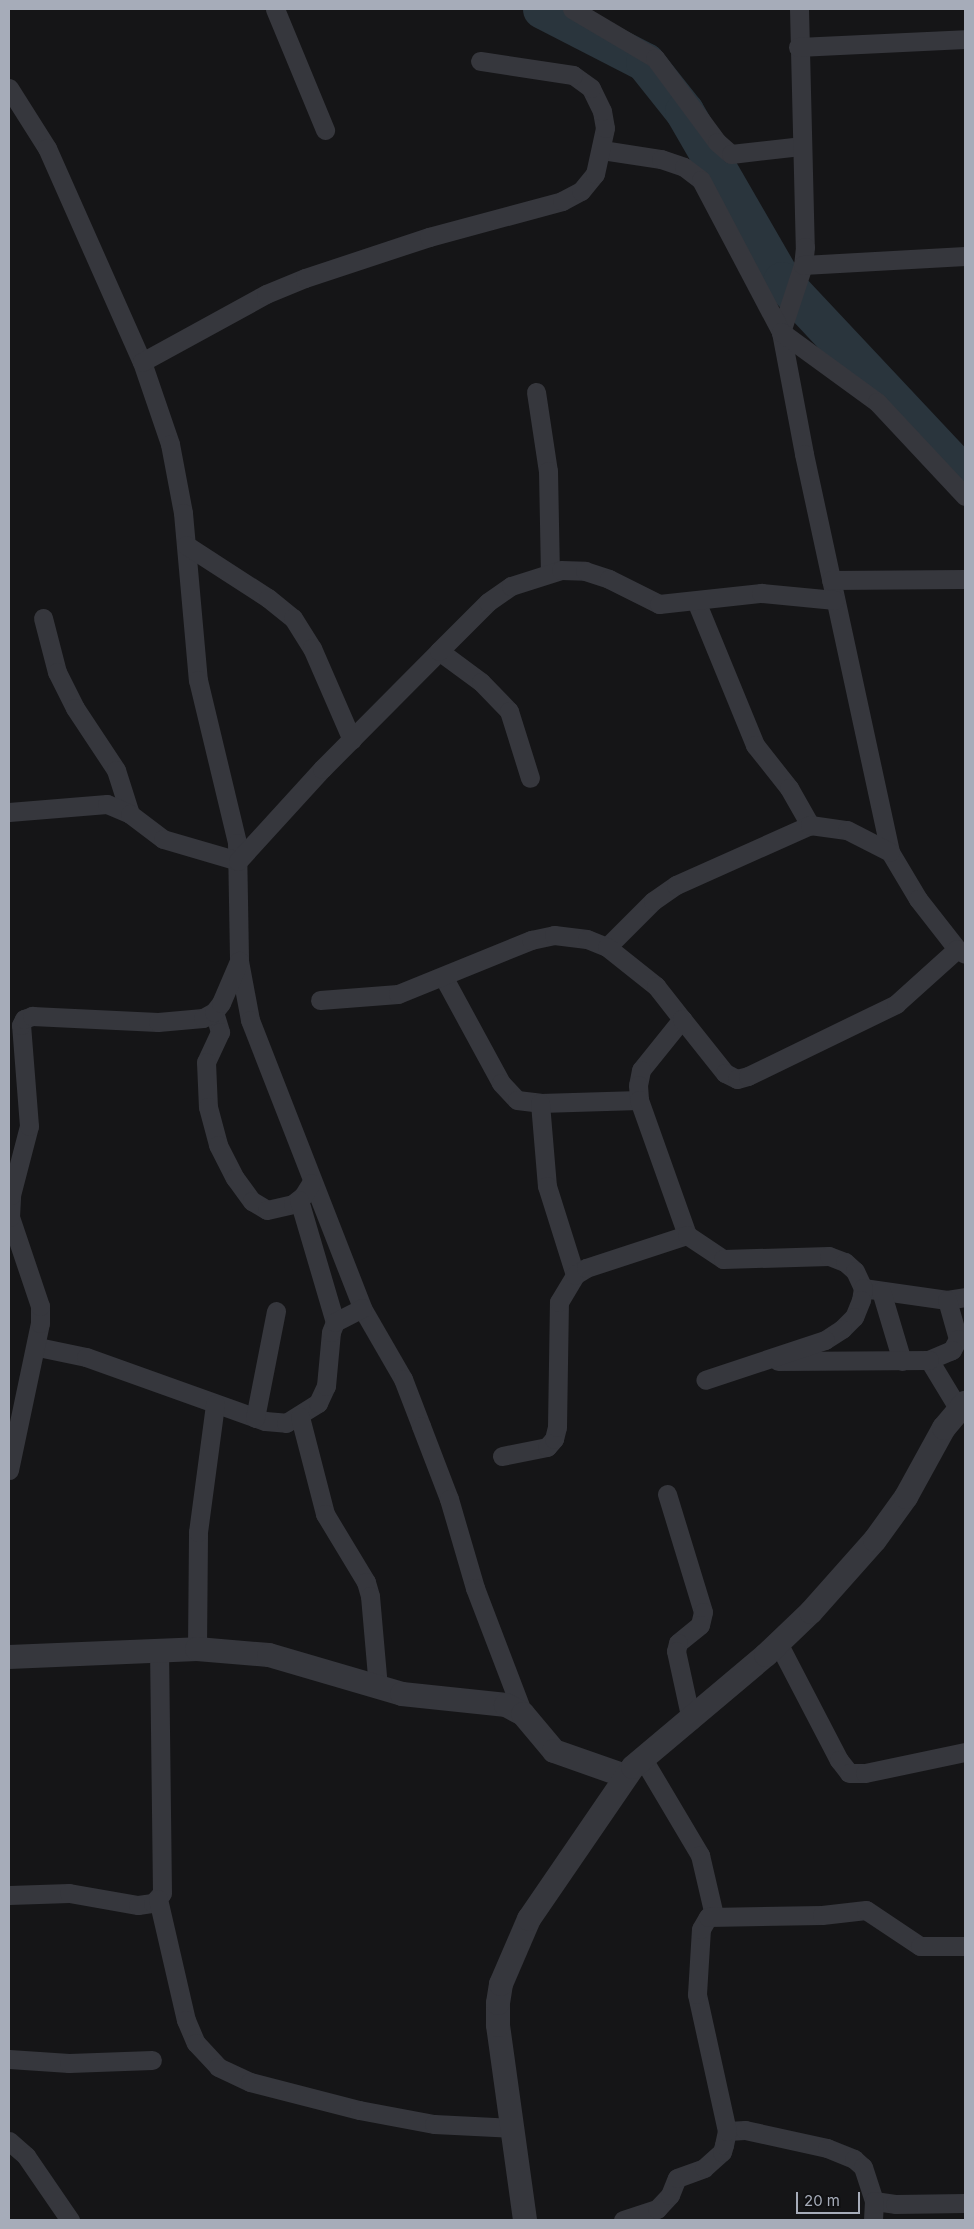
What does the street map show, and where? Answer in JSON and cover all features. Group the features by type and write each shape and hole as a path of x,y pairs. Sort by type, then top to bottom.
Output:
{"street":[{"path":"275,9 325,130"},
{"path":"572,9 656,58 717,142 730,154 801,146"},
{"path":"781,332 801,273 799,9"},
{"path":"798,47 965,39"},
{"path":"142,362 266,294 305,278 429,237 562,201 586,186 595,174 602,150 605,128 602,111 591,88 573,75 480,61"},
{"path":"9,88 47,148 142,362 170,444 184,512 198,680 237,843 239,961 250,1020 311,1182 362,1308 399,1372 421,1426 449,1499 475,1588 523,1714 554,1752 626,1776"},
{"path":"320,1000 398,994 444,978 531,940 554,935 587,939 607,947 656,986 725,1073 737,1078 748,1076 896,1004 961,951 918,899 890,852 835,600 781,332 701,180 684,167 661,159 602,150"},
{"path":"801,273 965,256"},
{"path":"781,332 877,402 965,496"},
{"path":"536,392 548,471 550,573"},
{"path":"186,545 293,618 312,648 352,740"},
{"path":"238,861 439,651 488,602 510,586 550,573 585,571 609,579 659,604 761,593 835,600"},
{"path":"831,580 965,579"},
{"path":"696,601 755,745 789,788 810,825"},
{"path":"43,618 57,672 75,708 116,770 130,814"},
{"path":"439,651 492,691 509,712 530,778"},
{"path":"9,812 107,804 130,814 163,840 238,861"},
{"path":"607,947 653,901 676,885 810,825 847,830 890,852"},
{"path":"9,1470 25,1382 38,1347 40,1306 9,1217 11,1195 29,1126 28,1086 20,1033 24,1019 40,1016 184,1022 214,1012 239,961"},
{"path":"444,978 500,1084 517,1100 540,1103 639,1100"},
{"path":"214,1012 219,1024 219,1040 209,1054 205,1071 208,1107 218,1145 235,1178 259,1207 277,1210 299,1200 311,1182"},
{"path":"682,1019 641,1070 638,1085 639,1100 686,1235 723,1259 829,1256 845,1262 872,1289 902,1361"},
{"path":"540,1103 547,1186 575,1274"},
{"path":"38,1347 86,1357 255,1418 286,1423 300,1417 318,1403 326,1386 331,1332 335,1322 299,1200"},
{"path":"502,1456 547,1447 554,1439 557,1427 558,1302 575,1274 586,1268 686,1235"},
{"path":"705,1380 763,1360 815,1353 902,1361 929,1360 952,1350 958,1338 956,1299 872,1289"},
{"path":"815,1353 854,1316 872,1289"},
{"path":"335,1322 362,1308"},
{"path":"255,1418 276,1311"},
{"path":"525,2220 498,2024 501,1984 529,1919 626,1776 811,1612 875,1540 906,1498 962,1406 929,1360"},
{"path":"197,1650 198,1532 215,1404"},
{"path":"300,1417 325,1514 366,1582 370,1596 378,1688"},
{"path":"667,1494 703,1612 700,1625 678,1643 676,1651 691,1720"},
{"path":"778,1643 839,1760 849,1773 866,1773 965,1752"},
{"path":"9,1657 159,1650 197,1650 269,1656 378,1688 418,1697 506,1705 523,1714"},
{"path":"159,1650 162,1884 158,1899 186,2020 196,2043 218,2067 250,2082 359,2110 434,2124 512,2128"},
{"path":"643,1760 700,1856 714,1915"},
{"path":"9,1894 68,1894 138,1906 158,1899"},
{"path":"623,2220 662,2206 677,2178 704,2168 722,2152 727,2132 697,1994 701,1929 704,1921 714,1915 822,1915 866,1910 920,1946 965,1946"},
{"path":"9,2059 78,2063 152,2060"},
{"path":"727,2132 746,2130 827,2148 854,2160 863,2167 874,2201 873,2220"},
{"path":"9,2141 26,2156 70,2220"},
{"path":"874,2201 895,2204 965,2203"}],"waterway":[{"path":"542,9 645,62 684,111 782,281 965,476"}]}
